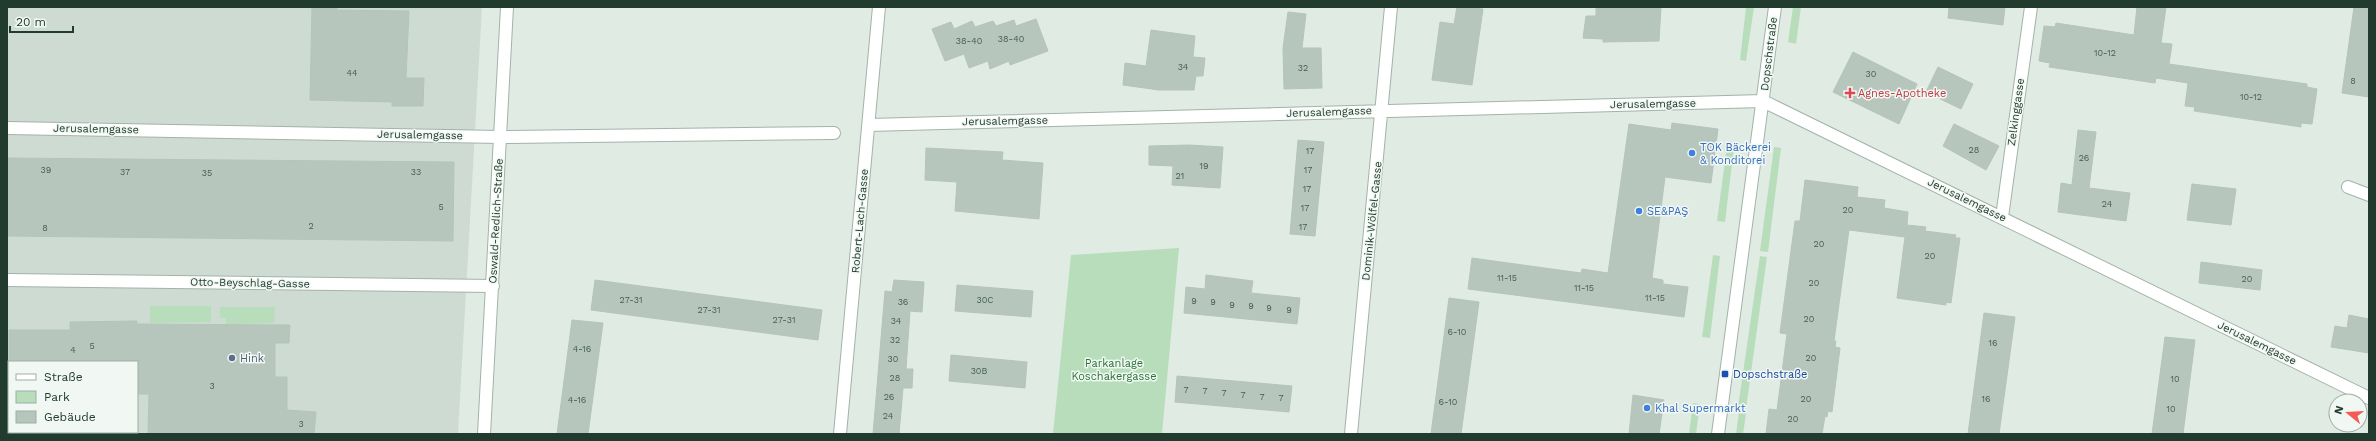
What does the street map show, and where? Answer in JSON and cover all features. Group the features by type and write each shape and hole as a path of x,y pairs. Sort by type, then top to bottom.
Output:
{"street":[{"name":"Oswald-Redlich-Straße","path":"484,434 507,7"},
{"name":"Robert-Lach-Gasse","path":"840,434 879,7"},
{"name":"Dominik-Wölfel-Gasse","path":"1351,434 1383,111 1391,7"},
{"name":"Dopschstraße","path":"1718,434 1775,7"},
{"name":"Zelkinggasse","path":"2002,216 2030,7"},
{"name":"Jerusalemgasse","path":"869,125 1763,101 2002,216 2369,398"},
{"name":"Jerusalemgasse","path":"7,128 500,137 834,133"},
{"path":"2348,187 2369,195"},
{"name":"Otto-Beyschlag-Gasse","path":"7,280 493,286"}],"shaded area":[{"path":"7,7 482,7 458,434 7,434"}],"green space":[{"path":"1746,7 1754,7 1746,61 1740,60"},
{"path":"1793,7 1801,7 1796,44 1788,42"},
{"path":"1727,146 1734,147 1725,222 1717,221"},
{"path":"1774,147 1781,148 1768,252 1760,251"},
{"name":"Parkanlage Koschakergasse","path":"1179,248 1162,434 1053,434 1071,255"},
{"path":"1713,255 1720,256 1710,338 1702,337"},
{"path":"1760,256 1767,257 1746,409 1738,407"},
{"path":"150,306 211,306 211,322 150,323"},
{"path":"220,307 275,307 274,323 226,324 226,318 220,318"},
{"path":"1693,403 1700,404 1696,434 1689,434"},
{"path":"1739,411 1746,413 1743,434 1736,434"}],"building":[{"path":"312,7 337,7 337,10 409,11 406,78 424,78 423,106 392,106 392,102 310,100"},
{"path":"1457,7 1483,9 1472,85 1432,80 1440,22 1454,24"},
{"path":"1596,7 1661,7 1659,41 1603,42 1603,39 1583,38 1586,16 1596,16"},
{"path":"1949,7 2005,7 2003,25 1948,18"},
{"path":"2137,7 2166,7 2161,43 2172,44 2169,64 2307,84 2307,87 2317,89 2312,124 2301,123 2301,127 2194,111 2195,107 2185,106 2188,83 2156,78 2155,83 2049,67 2050,63 2039,61 2044,26 2055,27 2056,23 2134,35"},
{"path":"2354,7 2369,7 2369,97 2342,93"},
{"path":"1288,12 1306,14 1302,48 1321,48 1322,88 1284,89 1283,48"},
{"path":"1036,19 1048,51 1010,65 1009,61 990,69 988,61 969,68 964,54 945,61 932,29 951,22 954,29 972,21 975,27 993,21 996,26 1014,20 1016,26"},
{"path":"1151,30 1195,36 1193,57 1205,58 1203,76 1196,76 1194,90 1159,90 1123,85 1125,63 1146,66"},
{"path":"1853,52 1917,84 1899,124 1833,92"},
{"path":"1938,67 1973,84 1961,109 1926,92"},
{"path":"1672,123 1718,129 1711,183 1665,177 1652,278 1663,280 1663,284 1688,287 1684,317 1468,289 1472,258 1581,273 1582,269 1608,273 1629,124 1671,130"},
{"path":"1954,124 1999,146 1986,170 1943,146"},
{"path":"2078,130 2096,132 2089,188 2130,193 2126,221 2058,212 2061,183 2072,185"},
{"path":"1298,140 1324,142 1315,236 1290,234"},
{"path":"1189,145 1223,147 1220,188 1172,185 1173,166 1149,165 1149,146"},
{"path":"926,148 1003,152 1002,160 1043,163 1039,219 955,211 957,182 925,180"},
{"path":"7,158 454,162 453,241 7,236"},
{"path":"1805,180 1858,187 1857,197 1885,200 1884,208 1908,212 1907,225 1926,227 1925,231 1956,235 1955,238 1960,238 1951,303 1946,302 1946,305 1897,298 1905,237 1849,230 1834,341 1836,341 1835,347 1840,348 1832,412 1828,411 1827,417 1825,416 1822,434 1766,434 1769,409 1777,410 1787,334 1780,333 1795,221 1800,221"},
{"path":"2192,184 2236,189 2231,225 2187,220"},
{"path":"2201,262 2262,270 2260,290 2199,283"},
{"path":"1206,275 1253,281 1251,293 1300,298 1297,324 1184,313 1186,287 1205,289"},
{"path":"595,280 822,310 818,340 591,310"},
{"path":"894,280 924,282 922,312 910,311 906,369 913,369 912,388 903,388 899,434 873,434 885,291 892,292"},
{"path":"957,285 1033,291 1031,317 955,311"},
{"path":"1449,298 1479,302 1461,434 1431,434"},
{"path":"1984,313 2015,317 1999,434 1968,434"},
{"path":"2349,315 2369,319 2369,353 2331,347 2335,326 2347,328"},
{"path":"572,320 603,323 588,434 557,434"},
{"path":"137,321 137,324 290,325 289,343 275,343 275,377 287,377 287,410 316,412 314,434 148,434 149,394 138,394 138,361 9,361 9,330 70,330 70,322"},
{"path":"2165,337 2195,340 2183,434 2152,434"},
{"path":"951,355 1027,362 1025,388 949,381"},
{"path":"1177,376 1292,386 1289,412 1175,402"},
{"path":"1633,395 1664,400 1659,434 1629,434"}],"place":[{"name":"Agnes-Apotheke","path":"1850,93"},
{"name":"TOK Bäckerei & Konditorei","path":"1692,153"},
{"name":"SE&PAŞ","path":"1639,211"},
{"name":"Hink","path":"232,358"},
{"name":"Dopschstraße","path":"1725,374"},
{"name":"Khal Supermarkt","path":"1647,408"}]}
